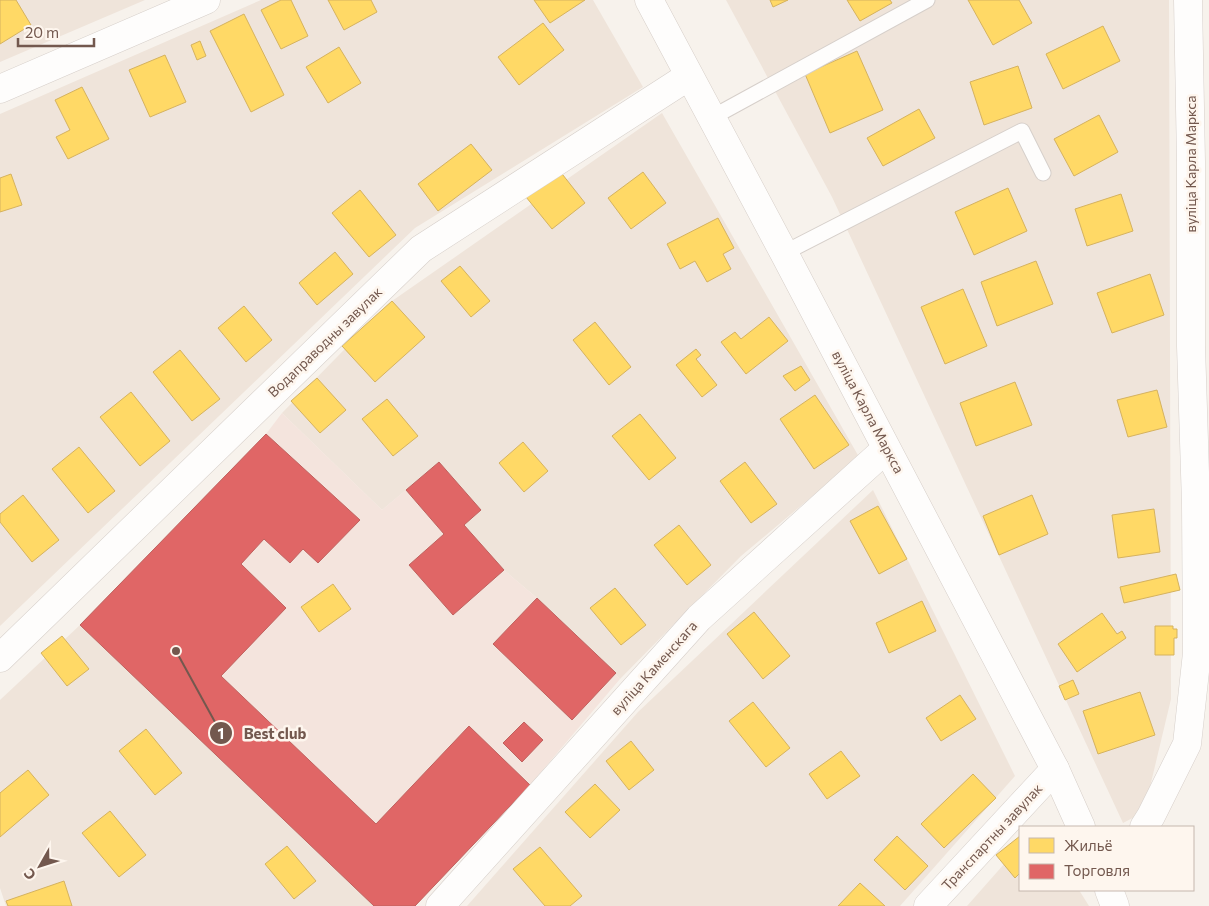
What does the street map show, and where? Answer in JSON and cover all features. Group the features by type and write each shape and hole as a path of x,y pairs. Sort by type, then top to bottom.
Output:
{"street":[{"path":"0,89 206,0"},
{"name":"вуліца Карла Маркса","path":"648,0 784,253 1055,769 1081,826"},
{"name":"вуліца Карла Маркса","path":"1145,826 1186,744 1197,653 1196,504 1191,346 1191,162 1188,0"},
{"name":"Водаправодны завулак","path":"0,658 421,249 689,76"},
{"name":"вуліца Каменскага","path":"440,906 699,618 886,449"},
{"name":"Транспартны завулак","path":"928,906 1055,769"},
{"path":"1109,891 1115,906"}],"lane":[{"path":"712,118 927,0"},
{"path":"784,253 1022,131 1043,173"}],"shaded area":[{"path":"0,0 145,0 0,62"},
{"path":"261,0 593,0 643,87 415,228 0,626 0,114"},
{"path":"726,0 1169,0 1171,699 1144,812 1123,823 832,197"},
{"path":"662,113 859,457 741,556 620,679 537,598 504,570 464,525 481,510 406,490 382,510 282,413 392,301"},
{"path":"282,413 382,510 439,462 481,510 465,525 504,570 537,598 620,679 530,785 415,906 374,906 80,625 266,434"},
{"path":"873,490 1015,776 900,906 467,906 638,712"},
{"path":"80,625 374,906 6,906 0,888 0,700"},
{"path":"1019,847 1019,891 1080,891 1089,906 967,906"}],"building: Жильё":[{"path":"0,0 16,0 31,25 0,44"},
{"path":"281,0 291,0 308,36 281,49 261,10"},
{"path":"328,0 371,0 377,12 344,30"},
{"path":"534,0 585,0 550,23"},
{"path":"770,0 788,0 773,7"},
{"path":"847,0 890,0 892,3 860,21"},
{"path":"968,0 1019,0 1032,23 993,45"},
{"path":"244,14 284,95 251,112 210,31"},
{"path":"543,23 564,50 519,85 498,57"},
{"path":"1103,26 1120,61 1063,89 1046,54"},
{"path":"200,41 206,56 197,60 191,45"},
{"path":"339,47 361,83 328,103 306,67"},
{"path":"857,51 883,110 830,133 805,74"},
{"path":"165,55 186,102 150,117 129,70"},
{"path":"1018,66 1032,108 984,125 970,82"},
{"path":"82,87 109,139 68,159 56,137 70,130 55,100"},
{"path":"919,109 935,138 883,166 867,138"},
{"path":"1099,115 1118,152 1074,176 1054,139"},
{"path":"471,144 492,170 438,211 418,184"},
{"path":"559,170 585,203 552,229 526,197"},
{"path":"643,172 666,203 631,229 608,198"},
{"path":"11,174 22,205 0,212 0,178"},
{"path":"1008,188 1027,231 974,255 955,212"},
{"path":"360,190 396,235 369,257 332,213"},
{"path":"1121,194 1133,231 1087,246 1075,209"},
{"path":"718,218 734,248 723,254 731,269 707,282 695,261 680,269 667,244"},
{"path":"335,252 353,274 317,305 299,283"},
{"path":"1036,261 1053,304 997,326 981,282"},
{"path":"460,266 490,301 471,317 441,281"},
{"path":"1150,274 1164,315 1112,333 1097,293"},
{"path":"963,289 987,346 945,364 921,307"},
{"path":"392,301 425,337 375,382 342,346"},
{"path":"244,306 272,340 246,362 218,328"},
{"path":"769,317 788,341 746,374 721,342 735,332 741,339"},
{"path":"595,322 631,367 609,385 573,340"},
{"path":"696,349 701,355 696,359 717,385 702,397 676,365"},
{"path":"180,350 220,399 192,421 153,372"},
{"path":"801,366 810,380 795,391 783,376"},
{"path":"317,378 346,410 320,433 291,401"},
{"path":"1015,382 1032,425 976,446 960,403"},
{"path":"1157,390 1167,427 1128,437 1117,400"},
{"path":"131,392 170,441 140,466 100,417"},
{"path":"815,395 849,445 814,469 780,419"},
{"path":"387,399 418,436 393,456 362,419"},
{"path":"640,414 676,458 649,480 612,436"},
{"path":"523,442 548,471 524,492 499,463"},
{"path":"79,447 115,491 88,513 52,469"},
{"path":"745,462 777,504 751,523 720,481"},
{"path":"23,495 59,540 32,562 0,522 0,514"},
{"path":"1032,495 1048,534 999,555 983,516"},
{"path":"878,506 907,559 879,574 850,521"},
{"path":"1154,509 1160,552 1118,558 1112,515"},
{"path":"679,525 711,565 687,585 654,545"},
{"path":"1176,574 1180,590 1124,603 1120,587"},
{"path":"333,584 351,609 319,632 301,607"},
{"path":"615,588 646,625 621,645 590,608"},
{"path":"922,601 936,631 889,653 876,623"},
{"path":"754,612 790,656 763,679 727,634"},
{"path":"1102,613 1117,634 1122,631 1126,638 1077,672 1058,644"},
{"path":"1155,626 1173,626 1173,629 1177,629 1177,638 1174,638 1174,655 1155,655"},
{"path":"62,636 89,669 67,686 41,653"},
{"path":"1073,680 1079,694 1065,700 1059,686"},
{"path":"1140,692 1155,735 1098,754 1083,711"},
{"path":"960,695 976,719 941,741 926,718"},
{"path":"753,702 790,748 766,767 729,721"},
{"path":"146,729 182,773 155,795 119,751"},
{"path":"631,741 654,770 629,790 606,761"},
{"path":"841,751 860,776 827,799 809,774"},
{"path":"28,770 49,795 0,837 0,793"},
{"path":"973,774 996,798 944,848 921,824"},
{"path":"595,784 620,810 590,838 565,812"},
{"path":"110,811 146,855 119,877 82,833"},
{"path":"897,836 928,866 905,890 874,860"},
{"path":"1019,837 1019,874 1015,878 996,855"},
{"path":"287,846 316,881 294,899 265,864"},
{"path":"540,847 582,896 570,906 545,906 513,869"},
{"path":"64,881 72,906 8,906 6,901"},
{"path":"860,883 885,906 838,906"}],"building: Торговля":[{"path":"266,434 360,520 318,563 303,549 290,563 264,539 241,564 286,608 221,676 376,824 469,726 530,785 415,906 374,906 80,625"},
{"path":"439,462 481,510 464,525 504,570 453,615 409,565 444,534 406,490"},
{"path":"537,598 616,673 572,720 493,644"},
{"path":"524,722 543,740 522,762 503,743"}],"place":[{"name":"Best club","path":"176,651"}]}
